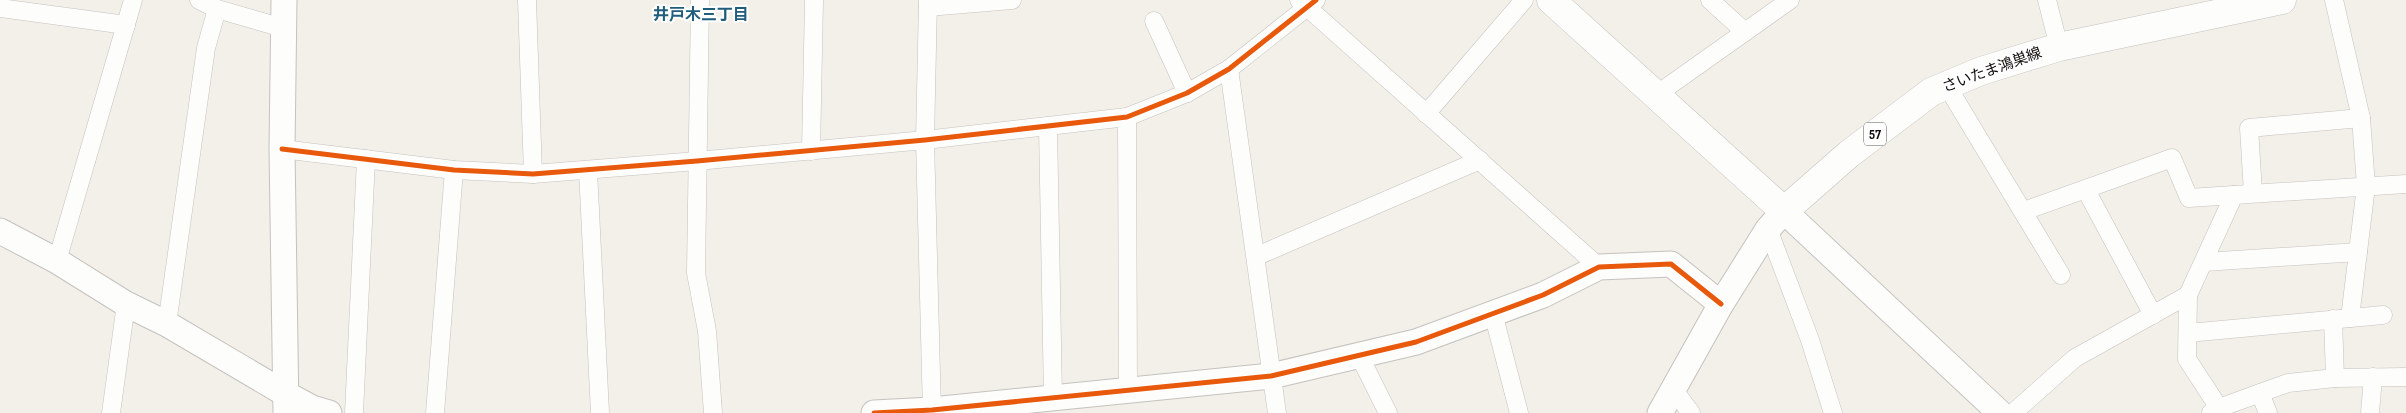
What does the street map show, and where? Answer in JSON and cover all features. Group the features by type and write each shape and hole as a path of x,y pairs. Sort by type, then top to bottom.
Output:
{"main road":[{"path":"1551,0 1656,95 1776,220"},
{"name":"さいたま鴻巣線","path":"1776,220 1849,154 1931,92 1981,71 2059,47 2282,0"}],"street":[{"path":"57,261 133,0"},
{"path":"199,0 217,9 283,28"},
{"path":"284,0 282,149 286,403"},
{"path":"528,0 533,174"},
{"path":"700,0 696,273 707,331 712,413"},
{"path":"811,150 814,0"},
{"path":"932,411 925,140 928,3 1012,0"},
{"path":"1426,114 1524,0"},
{"path":"1710,0 1745,32"},
{"path":"1656,95 1790,0"},
{"path":"2046,0 2059,47"},
{"path":"2334,0 2361,118 2366,186 2358,252 2341,318 2335,378"},
{"path":"282,149 454,170 533,174 925,140 1127,118 1187,93 1229,69 1307,2 1426,114 1599,267"},
{"path":"0,8 126,24"},
{"path":"167,324 206,48 217,9"},
{"path":"1154,21 1187,93"},
{"path":"1229,69 1257,256 1277,413"},
{"path":"1947,86 2061,275"},
{"path":"1127,118 1128,390"},
{"path":"2253,193 2249,128 2361,118"},
{"path":"1041,403 1048,126"},
{"path":"2024,211 2172,158 2189,198 2406,184"},
{"path":"354,413 366,159"},
{"path":"1257,256 1480,160"},
{"path":"435,413 454,170"},
{"path":"588,170 600,413"},
{"path":"2086,190 2153,315"},
{"path":"2234,195 2188,295 2187,359 2215,410 2288,383 2404,373"},
{"path":"1660,413 1722,304 1776,220"},
{"path":"1776,220 1833,413"},
{"path":"1776,220 2000,413"},
{"path":"2,236 57,261 126,304 167,324 286,403 328,413"},
{"path":"2204,262 2358,252"},
{"path":"874,413 1041,403 1128,390 1271,376 1416,342 1543,295 1599,267 1671,264 1722,304"},
{"path":"2013,413 2075,358 2188,295"},
{"path":"112,413 126,304"},
{"path":"1492,313 1519,413"},
{"path":"2188,333 2383,315"},
{"path":"1359,355 1388,413"},
{"path":"2370,413 2373,377"},
{"path":"1673,390 1692,413"},
{"path":"2260,393 2268,413"}],"cycle path":[{"path":"282,149 454,170 533,174 925,140 1127,117 1187,93 1229,69 1316,0"},
{"path":"874,413 932,410 1271,376 1416,342 1543,295 1599,267 1671,264 1721,304"}],"district":[{"name":"井戸木三丁目","path":"701,15"}]}
